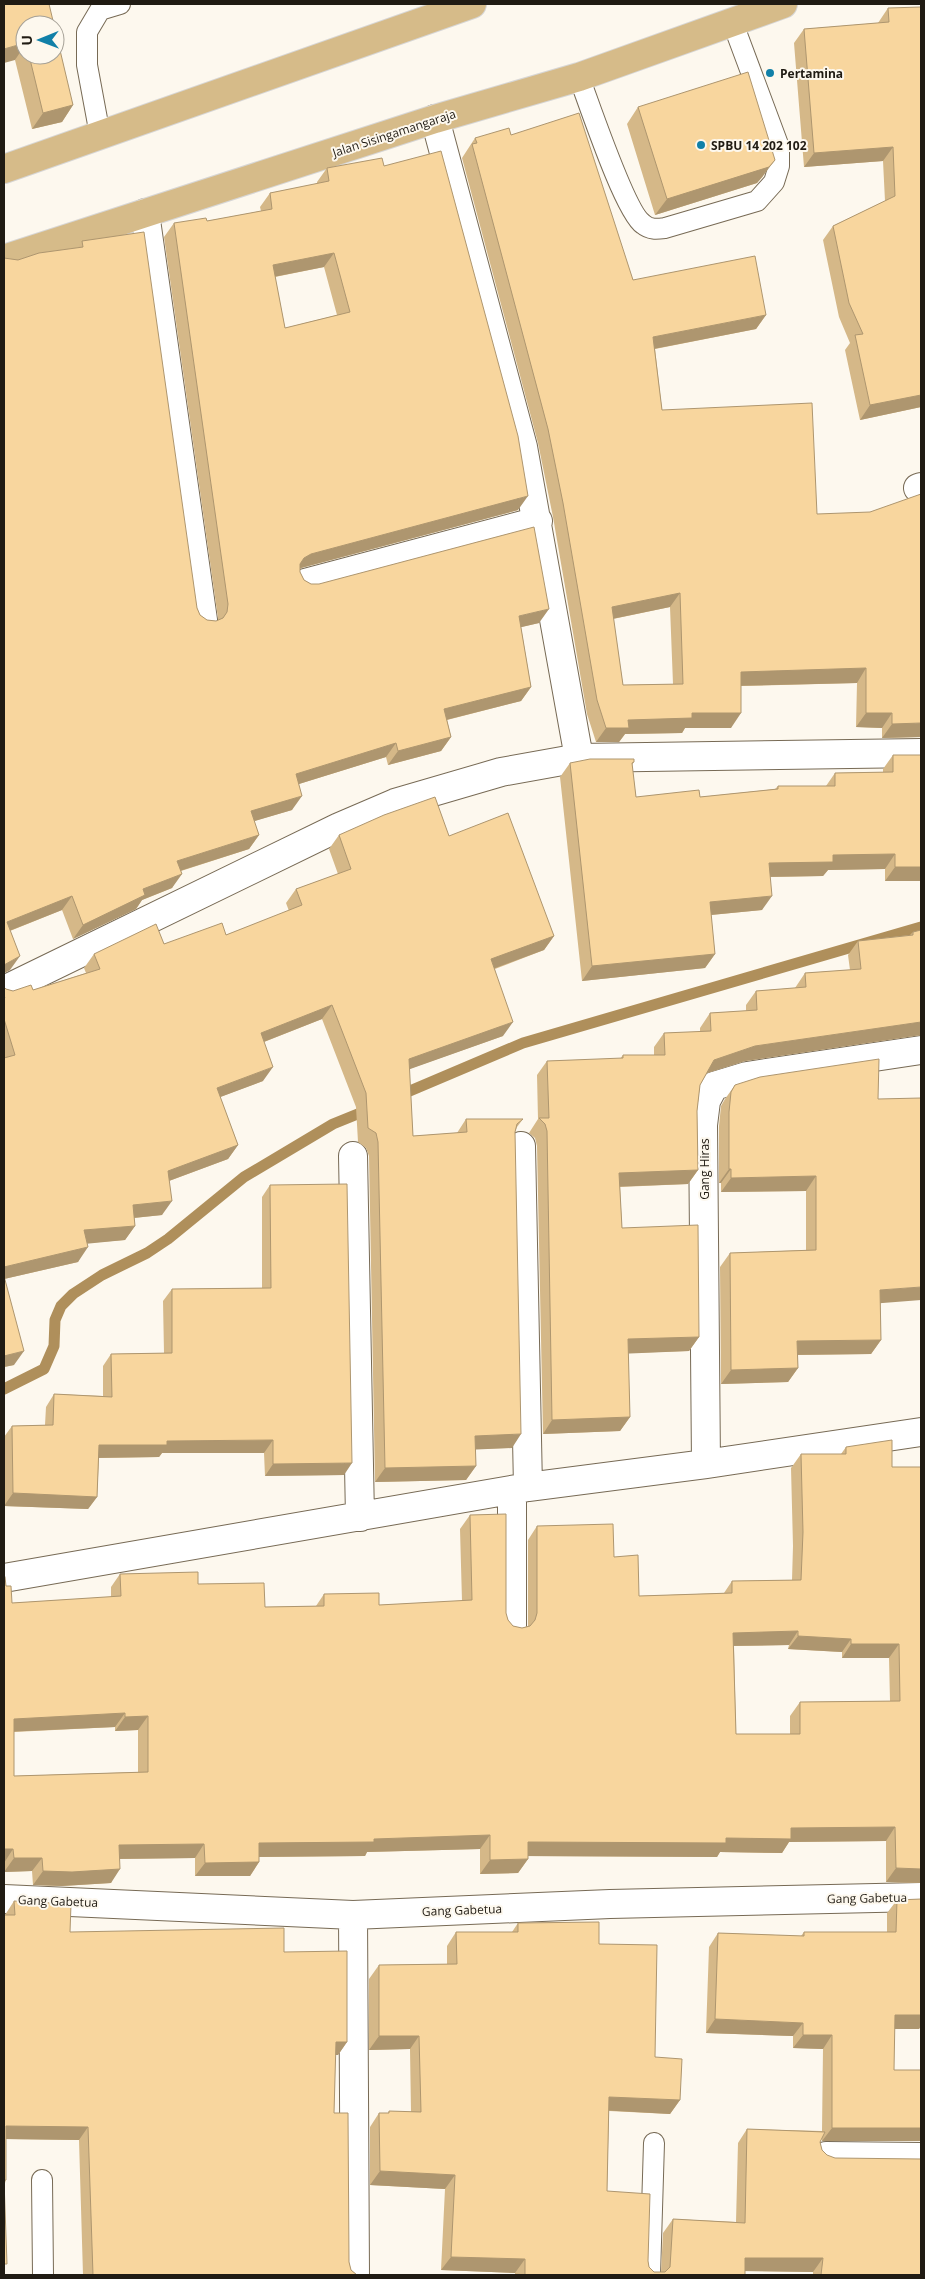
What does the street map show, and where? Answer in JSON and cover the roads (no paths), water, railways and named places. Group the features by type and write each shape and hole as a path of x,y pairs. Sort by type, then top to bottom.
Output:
{"main road":[{"path":"4,169 472,4"},
{"name":"Jalan Sisingamangaraja","path":"4,259 435,119 579,77 783,4"}],"street":[{"path":"435,119 523,447 538,521 578,758"},
{"path":"145,213 203,620"},
{"path":"305,583 538,521"},
{"path":"4,990 339,827 395,802 501,772 578,758 921,753"},
{"name":"Gang Hiras","path":"706,1464 703,1125 706,1101 714,1086 747,1076 921,1050"},
{"path":"512,1626 520,1488 521,1146"},
{"path":"353,1156 360,1518"},
{"path":"4,1578 360,1518 520,1488 706,1464 921,1432"},
{"name":"Gang Gabetua","path":"4,1899 352,1915 610,1904 921,1897"},
{"path":"352,1915 355,2275"},
{"path":"826,2156 921,2157"}],"lane":[{"path":"100,135 87,64 87,32 100,10 120,4"},
{"path":"579,77 627,201 642,224 653,229 665,228 756,201 774,182 779,166 779,147 732,21"},
{"path":"650,2275 654,2143"},
{"path":"42,2180 43,2275"}],"waterway":[{"path":"398,1096 523,1043 921,927"},
{"path":"4,1389 44,1369 54,1346 55,1320 61,1306 73,1294 102,1275 147,1253 168,1239 244,1177 333,1124 370,1109"}],"place":[{"name":"Pertamina","path":"770,73"},
{"name":"SPBU 14 202 102","path":"701,145"}]}
